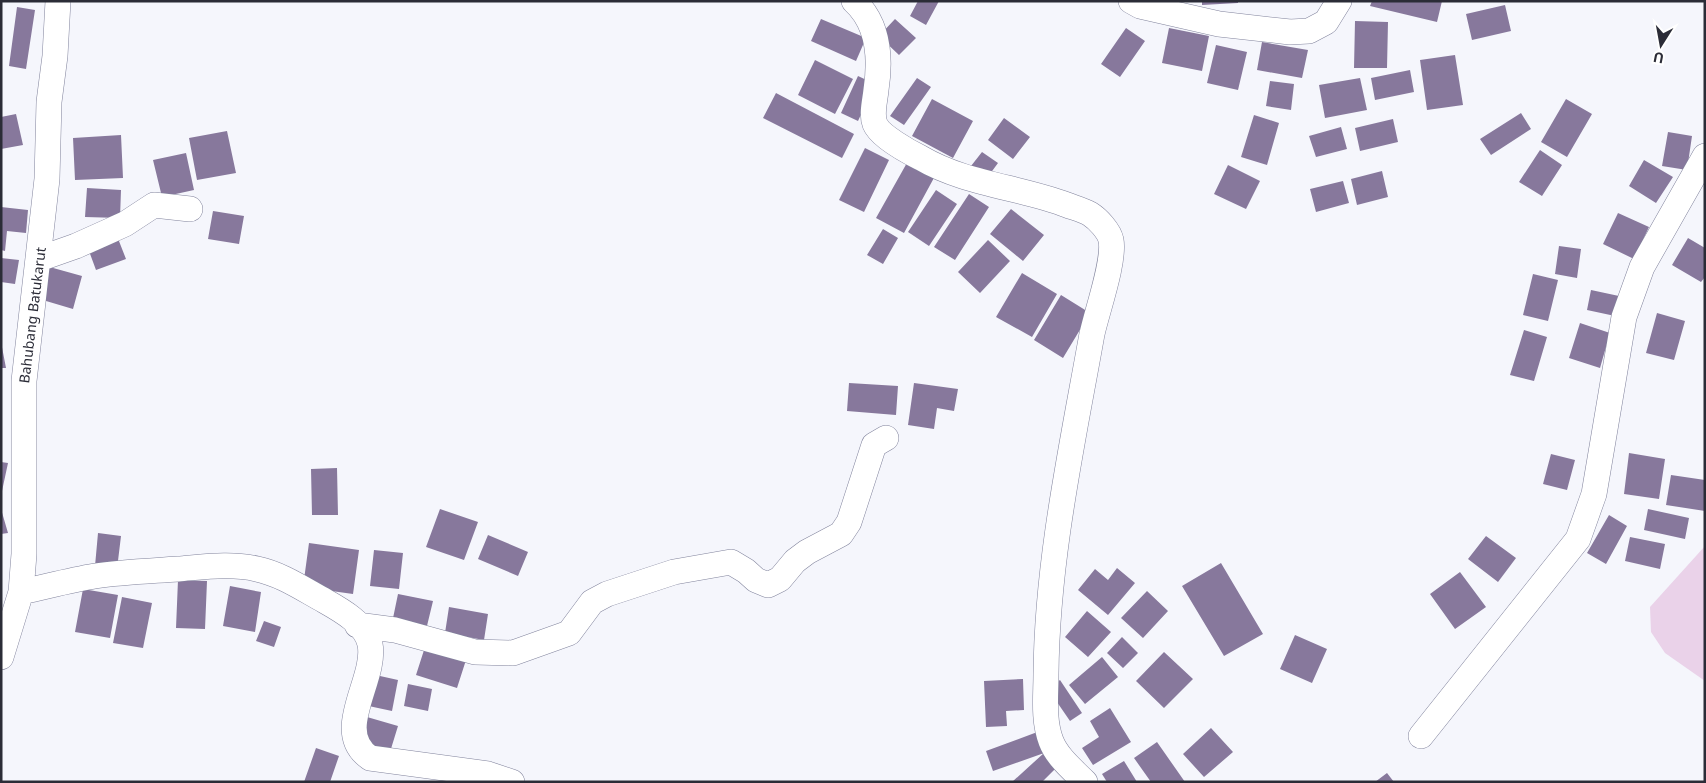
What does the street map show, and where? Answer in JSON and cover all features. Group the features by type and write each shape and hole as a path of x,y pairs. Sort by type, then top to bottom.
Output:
{"street":[{"name":"Bahubang Batukarut","path":"1,657 21,592 24,554 24,381 27,340 39,259 47,179 49,102 55,56 58,1"},
{"path":"854,1 872,23 878,50 877,83 873,110 875,125 886,135 923,160 964,176 1042,195 1091,215 1108,232 1111,241 1110,259 1093,332 1058,535 1046,641 1046,720 1052,743 1068,765 1085,782"},
{"path":"1131,1 1140,6 1219,24 1290,32 1310,31 1326,22 1339,1"},
{"path":"1421,736 1578,539 1594,494 1624,317 1642,267 1705,156"},
{"path":"39,259 76,246 125,224 154,205 190,209"},
{"path":"357,625 395,630 476,652 513,653 569,633 592,602 607,594 674,572 731,562 746,570 756,580 768,585 780,579 795,561 807,552 841,534 849,522 874,445 886,438"},
{"path":"21,592 95,576 234,566 257,569 277,575 345,612 370,644 369,660 355,721 354,734 359,750 370,758 488,774 512,782"}],"shaded area":[{"path":"1705,546 1705,681 1665,653 1651,632 1650,607"}],"building":[{"path":"918,1 939,1 926,25 910,16"},
{"path":"1202,1 1238,1 1238,3 1202,5"},
{"path":"1372,1 1442,1 1437,22 1370,6"},
{"path":"1505,5 1511,31 1472,40 1466,14"},
{"path":"17,7 35,10 26,69 9,66"},
{"path":"821,19 866,38 856,61 811,41"},
{"path":"895,19 916,38 899,55 879,36"},
{"path":"1355,21 1388,22 1387,68 1354,68"},
{"path":"1126,28 1145,41 1120,77 1101,64"},
{"path":"1169,28 1209,36 1202,71 1162,63"},
{"path":"1262,42 1308,50 1302,78 1257,70"},
{"path":"1216,45 1247,52 1238,90 1207,83"},
{"path":"1455,55 1463,105 1427,110 1420,60"},
{"path":"815,60 853,79 835,114 798,95"},
{"path":"1410,70 1414,92 1375,100 1371,78"},
{"path":"858,76 875,84 858,121 841,113"},
{"path":"917,78 931,87 904,125 890,116"},
{"path":"1360,78 1367,110 1325,118 1319,85"},
{"path":"1270,81 1294,84 1291,110 1266,106"},
{"path":"776,93 854,134 842,158 763,118"},
{"path":"932,99 973,121 953,158 912,136"},
{"path":"1566,99 1592,114 1567,157 1541,142"},
{"path":"1521,113 1531,129 1491,155 1480,139"},
{"path":"16,114 23,145 1,149 1,117"},
{"path":"1254,115 1279,123 1267,165 1241,157"},
{"path":"1004,118 1030,137 1013,159 988,140"},
{"path":"1393,119 1398,142 1360,151 1355,128"},
{"path":"1341,127 1347,149 1316,157 1309,136"},
{"path":"227,131 236,173 197,180 189,138"},
{"path":"1668,132 1692,136 1687,170 1662,166"},
{"path":"121,135 123,178 75,180 73,138"},
{"path":"865,148 889,160 864,212 839,200"},
{"path":"1540,150 1562,165 1542,196 1519,182"},
{"path":"982,152 998,163 987,178 971,166"},
{"path":"186,153 194,190 162,197 153,160"},
{"path":"1644,160 1673,177 1656,203 1629,186"},
{"path":"908,161 935,176 904,233 876,218"},
{"path":"1228,165 1260,181 1246,209 1214,194"},
{"path":"1382,171 1388,197 1357,205 1351,179"},
{"path":"1343,181 1349,203 1316,212 1310,189"},
{"path":"87,188 121,190 120,218 85,217"},
{"path":"936,190 957,204 929,246 908,232"},
{"path":"969,194 989,207 955,260 934,247"},
{"path":"1,207 28,210 26,233 7,231 5,251 1,250"},
{"path":"1011,209 1044,235 1023,261 990,234"},
{"path":"213,211 244,216 239,244 208,239"},
{"path":"1618,213 1649,227 1634,259 1603,244"},
{"path":"883,229 898,238 883,264 867,255"},
{"path":"117,236 126,259 96,270 89,251"},
{"path":"1688,238 1705,248 1705,277 1701,282 1672,265"},
{"path":"988,240 1010,261 980,293 958,272"},
{"path":"1559,246 1581,249 1577,278 1555,274"},
{"path":"1,258 19,260 15,284 1,282"},
{"path":"46,266 82,276 73,309 36,298"},
{"path":"1022,273 1057,294 1032,337 996,317"},
{"path":"1533,274 1558,280 1548,321 1523,315"},
{"path":"1591,290 1619,296 1615,316 1587,310"},
{"path":"1061,295 1090,313 1063,358 1034,340"},
{"path":"1657,313 1685,321 1674,360 1646,353"},
{"path":"1580,323 1610,333 1600,368 1569,358"},
{"path":"1524,330 1547,337 1534,381 1510,375"},
{"path":"1,342 6,368 1,368"},
{"path":"849,383 898,386 896,415 847,411"},
{"path":"914,383 958,389 954,411 937,408 934,429 908,425"},
{"path":"1629,453 1665,459 1659,499 1624,494"},
{"path":"1551,454 1575,460 1567,490 1543,484"},
{"path":"1,462 8,463 2,491 1,491"},
{"path":"337,468 338,515 312,515 311,469"},
{"path":"1671,475 1705,480 1705,511 1666,505"},
{"path":"1,509 8,533 1,534"},
{"path":"440,509 478,522 464,560 426,547"},
{"path":"1648,509 1689,518 1685,539 1644,530"},
{"path":"1609,515 1627,526 1606,564 1587,553"},
{"path":"98,533 121,536 117,569 95,566"},
{"path":"488,535 528,552 518,576 478,559"},
{"path":"1486,536 1516,558 1498,582 1468,559"},
{"path":"1630,537 1665,544 1660,569 1625,561"},
{"path":"309,543 359,550 353,594 303,587"},
{"path":"374,550 403,553 399,589 370,586"},
{"path":"1221,563 1263,634 1224,656 1182,586"},
{"path":"1117,568 1135,583 1108,615 1078,590 1095,569 1108,580"},
{"path":"1460,572 1486,607 1455,629 1430,594"},
{"path":"178,580 207,581 205,629 176,628"},
{"path":"230,586 261,592 255,632 223,626"},
{"path":"83,589 118,595 110,638 75,632"},
{"path":"1147,591 1168,611 1143,638 1121,618"},
{"path":"398,594 433,601 426,630 392,623"},
{"path":"122,597 152,603 143,648 113,643"},
{"path":"449,607 488,614 484,640 445,633"},
{"path":"1087,611 1111,632 1088,657 1065,637"},
{"path":"264,621 281,627 274,647 256,641"},
{"path":"1295,635 1327,649 1312,683 1280,669"},
{"path":"1122,637 1138,653 1123,668 1107,653"},
{"path":"425,647 466,660 457,688 416,675"},
{"path":"1164,652 1193,679 1164,708 1136,681"},
{"path":"1102,657 1118,677 1085,704 1069,685"},
{"path":"371,674 398,680 392,711 364,705"},
{"path":"1023,679 1024,710 1006,711 1007,726 986,727 984,681"},
{"path":"1060,680 1082,713 1070,721 1048,689"},
{"path":"408,684 432,689 428,711 404,706"},
{"path":"1110,708 1131,742 1093,765 1082,748 1099,737 1090,721"},
{"path":"367,717 398,726 390,752 359,743"},
{"path":"1211,728 1233,752 1204,777 1183,754"},
{"path":"1040,731 1047,752 993,771 986,751"},
{"path":"1157,742 1185,782 1151,782 1134,758"},
{"path":"316,748 339,756 330,782 304,782"},
{"path":"1044,753 1057,767 1042,782 1012,782"},
{"path":"1124,761 1137,782 1107,782 1102,774"},
{"path":"1387,773 1394,782 1375,782"}]}
